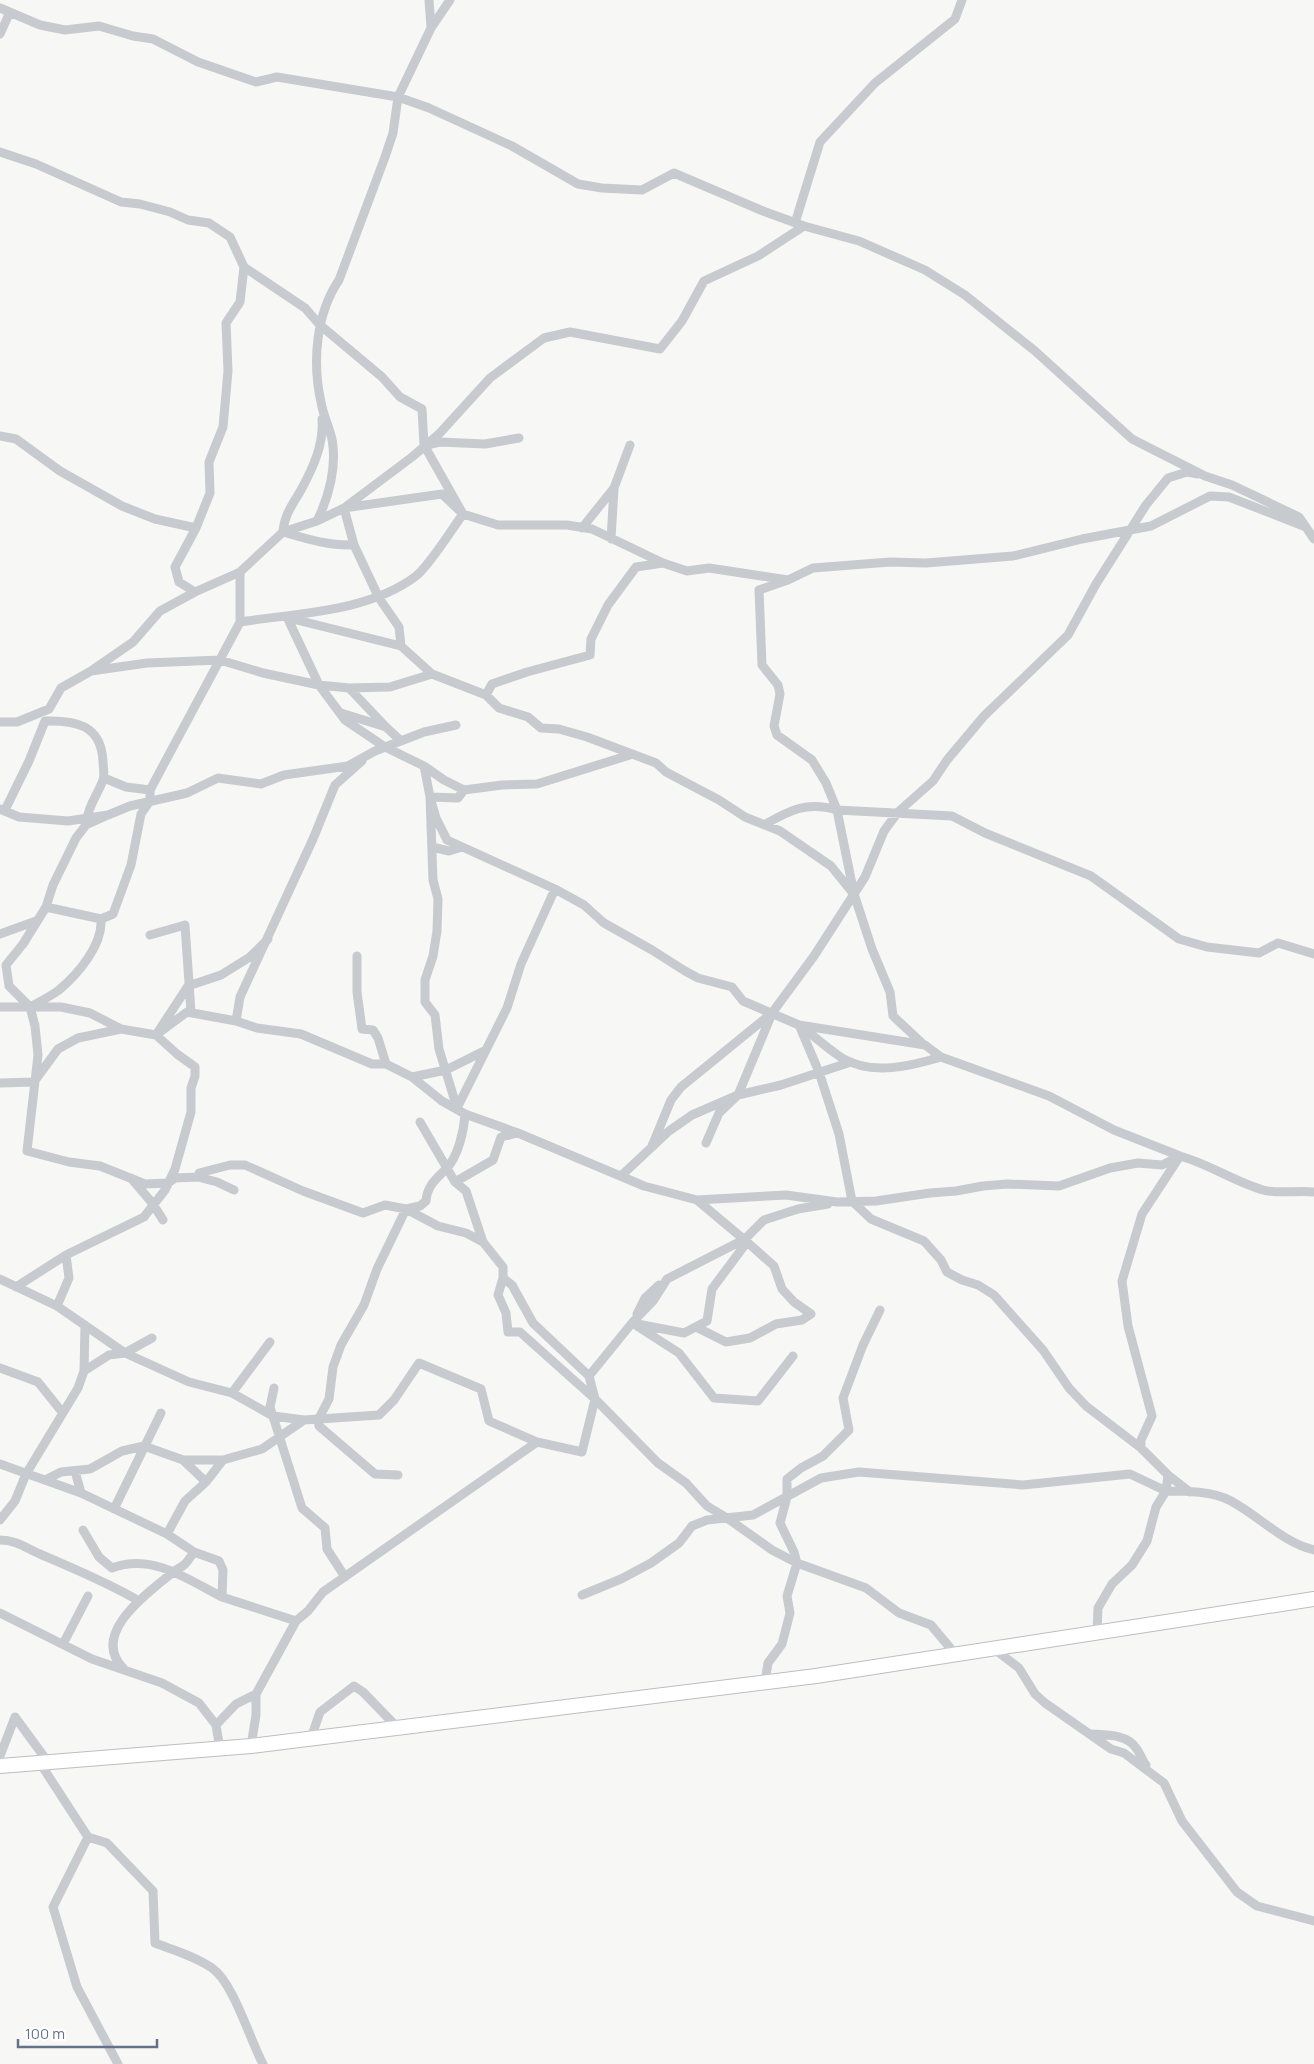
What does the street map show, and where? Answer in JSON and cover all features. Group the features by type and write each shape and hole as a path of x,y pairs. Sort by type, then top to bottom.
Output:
{"highway":[{"path":"0,1766 251,1746 764,1682 956,1655 1314,1599"}],"street":[{"path":"430,0 431,28"},
{"path":"283,532 284,519 309,474 323,436 316,358 320,325 331,292 339,280 374,190 392,133 398,97 431,28 450,0"},
{"path":"456,725 424,732 385,747 348,766 284,775 261,784 218,778 173,798 150,801 86,821 19,817 3,809 29,761 49,709 61,688 91,672 133,642 160,611 195,592 240,572 283,532 316,521 344,508 439,434 490,378 544,338 570,332 660,349 682,321 704,281 758,256 800,224 820,142 875,83 955,19 962,0"},
{"path":"0,8 40,25 65,30 99,26 133,36 153,38 198,62 256,82 277,77 398,97 429,108 512,146 578,184 602,188 642,190 674,173 700,182 711,190 800,224 859,241 925,270 965,295 1035,351 1132,439 1205,476"},
{"path":"0,34 10,12"},
{"path":"0,152 36,164 121,202 140,204 170,212 188,220 209,223 230,237 244,267 305,308 320,325 359,356 400,397 422,410 424,445 463,514"},
{"path":"195,592 179,582 175,567 196,528 210,493 210,462 223,427 228,371 226,323 240,302 244,267"},
{"path":"316,521 324,506 333,471 332,440 320,402"},
{"path":"0,436 16,439 60,470 122,506 155,519 196,528"},
{"path":"424,445 440,442 485,444 520,438"},
{"path":"611,538 614,488 630,445"},
{"path":"706,1143 719,1113 738,1095 772,1013 814,956 865,877 884,831 898,812 933,781 947,760 984,716 1068,635 1096,584 1146,505 1168,478 1186,472 1232,485 1299,517 1314,539"},
{"path":"582,528 614,488"},
{"path":"344,508 442,494 463,514 498,525 567,525 592,529 664,563 687,571 709,568 788,580"},
{"path":"1306,528 1229,498 1210,496 1151,526 1004,557 936,563 890,562 813,568 788,580 759,590 762,665 778,685 780,694 774,726 777,735 812,760 826,783 837,810 854,894 872,950 890,992 893,1016 925,1045 942,1057 1049,1096 1114,1130 1219,1170 1265,1191 1297,1190 1314,1192"},
{"path":"344,508 354,545 379,598 399,627 401,646"},
{"path":"240,622 287,617 379,598 418,575 463,514"},
{"path":"283,532 338,546 354,545"},
{"path":"486,695 492,684 527,672 590,655 591,639 608,605 636,567 664,563"},
{"path":"46,907 101,919 113,914 133,857 141,814 150,801 150,790 240,622 240,572"},
{"path":"287,617 401,646 432,674 486,695 499,708 528,717 541,728 559,729 656,763 666,772 745,817 780,831 831,866 854,894"},
{"path":"287,617 319,685 345,720 385,747 424,766 464,790 502,785 537,784 633,754"},
{"path":"91,672 147,664 220,660 263,673 319,685 349,688 390,687 432,674"},
{"path":"349,688 386,728 401,741"},
{"path":"0,722 18,722 49,709"},
{"path":"340,713 386,728"},
{"path":"9,986 6,965 23,944 46,907 53,885 86,821 104,778 102,746 93,732 83,725 59,720 45,721"},
{"path":"236,1020 240,996 268,938 335,785 366,758"},
{"path":"424,766 436,818 447,840 554,889 584,905 604,923 685,971 698,978 732,987 743,1001 799,1025 842,1058 860,1066 898,1068 942,1057"},
{"path":"104,778 126,787 150,790"},
{"path":"430,797 458,798 464,790"},
{"path":"430,797 432,880 438,899 437,931 433,956 424,980 424,1002 435,1015 439,1049 457,1108"},
{"path":"764,825 792,809 820,805 837,810 952,816 985,833 1091,876 1179,939 1207,946 1259,953 1278,943 1314,954"},
{"path":"432,847 449,851 462,847"},
{"path":"457,1108 507,1008 521,964 554,889"},
{"path":"30,1007 58,990 82,966 102,932 101,919"},
{"path":"0,934 36,921"},
{"path":"150,935 185,925 191,1012"},
{"path":"156,1034 188,986 221,975 250,956 268,938"},
{"path":"357,956 357,992 362,1029 372,1030 378,1038 386,1064"},
{"path":"0,968 9,986 30,1007 35,1026 38,1055 27,1151 69,1162 91,1164 129,1176 145,1184 168,1183 175,1178 198,1177 217,1182 234,1190"},
{"path":"0,1007 61,1007 90,1013 121,1029 156,1034 176,1054 195,1067 195,1076 191,1088 191,1112 183,1145 168,1183 144,1217 66,1255 16,1287"},
{"path":"156,1034 187,1012 236,1020 258,1028 301,1034 372,1064 386,1064 412,1077 442,1101 465,1114 518,1133 622,1175 644,1186 697,1200 786,1195 837,1202 852,1202 876,1201 1008,1184 1059,1186 1110,1168 1138,1163 1162,1165 1180,1156"},
{"path":"652,1146 671,1100 681,1087 772,1013"},
{"path":"799,1025 925,1045"},
{"path":"799,1025 818,1072 839,1134 852,1202 871,1219 924,1240 941,1260 946,1272 962,1280 978,1284 994,1294 1043,1350 1069,1388 1086,1406 1141,1448 1168,1475 1190,1492"},
{"path":"34,1082 58,1048 78,1038 121,1029"},
{"path":"412,1077 446,1070 484,1051"},
{"path":"622,1175 652,1146 692,1115 738,1095 781,1085 851,1062"},
{"path":"0,1083 34,1082"},
{"path":"406,1209 420,1206 426,1201 426,1194 437,1175 446,1169 462,1140 465,1114"},
{"path":"420,1122 446,1169 455,1182 466,1191 483,1242 503,1267 503,1278 498,1296 506,1313 508,1332 520,1332 595,1399 658,1463 686,1483 707,1506 772,1550 797,1563 866,1588 899,1613 931,1625 956,1655"},
{"path":"455,1182 493,1160 501,1137 518,1133"},
{"path":"1141,1448 1141,1440 1152,1416 1128,1326 1122,1281 1142,1214 1180,1156"},
{"path":"198,1177 198,1173 230,1165 245,1165 303,1191 364,1213 385,1205 406,1209 438,1226 466,1233 483,1242"},
{"path":"129,1176 153,1204 163,1220 144,1217"},
{"path":"696,1326 726,1342 750,1338 776,1324 802,1320 811,1314 794,1302 782,1288 774,1266 746,1240 697,1200"},
{"path":"632,1323 684,1333 707,1320 712,1289 746,1240 764,1220 798,1209 837,1202"},
{"path":"398,1475 375,1474 319,1426 318,1420 329,1399 333,1367 341,1345 364,1305 377,1269 406,1209"},
{"path":"589,1376 632,1323 645,1298 667,1279 746,1240"},
{"path":"57,1306 69,1278 66,1255"},
{"path":"0,1280 57,1306 125,1353 189,1382 232,1393 273,1416 318,1420 379,1415 394,1400 419,1363 482,1389 489,1421 538,1442 582,1452 595,1399 589,1376 532,1323 512,1285 503,1278"},
{"path":"764,1682 768,1664 782,1644 790,1613 787,1596 797,1563 794,1552 780,1523 787,1497 787,1479 801,1468 823,1456 849,1430 843,1398 863,1345 880,1310"},
{"path":"632,1323 679,1353 714,1398 758,1400 793,1356"},
{"path":"0,1520 14,1500 26,1474 78,1388 84,1370 85,1325"},
{"path":"84,1370 109,1355 125,1353 152,1338"},
{"path":"232,1393 270,1342"},
{"path":"0,1368 38,1382 62,1412"},
{"path":"274,1388 270,1407 302,1508 325,1528 327,1549 345,1577"},
{"path":"114,1509 161,1413"},
{"path":"47,1479 61,1472 90,1469 122,1451 144,1446 183,1460 223,1460 262,1449 304,1420"},
{"path":"251,1746 256,1715 256,1694 296,1621 308,1611 323,1592 538,1442"},
{"path":"183,1460 206,1482"},
{"path":"167,1534 185,1501 206,1482 223,1460"},
{"path":"0,1464 26,1474 80,1488 114,1509 167,1534 194,1552 219,1561 222,1570 222,1597"},
{"path":"80,1488 90,1469"},
{"path":"75,1471 80,1488"},
{"path":"582,1595 651,1563 678,1543 692,1526 707,1520 753,1515 822,1478 858,1472 1022,1485 1130,1474 1166,1491 1190,1492 1229,1500 1283,1536 1314,1550"},
{"path":"1097,1633 1098,1608 1112,1584 1132,1565 1147,1541 1156,1507 1166,1491 1168,1475"},
{"path":"83,1530 99,1557 112,1568 126,1563 133,1563 148,1564 174,1571 222,1597 296,1621"},
{"path":"0,1540 10,1540 38,1554 80,1569 139,1601"},
{"path":"128,1673 115,1660 112,1645 124,1616 139,1601 184,1564 194,1552"},
{"path":"63,1644 88,1596"},
{"path":"0,1613 92,1658 128,1673 162,1684 199,1703 216,1725 220,1749"},
{"path":"994,1649 1019,1668 1035,1694 1045,1703 1164,1783 1182,1821 1237,1892 1257,1906 1314,1921"},
{"path":"311,1738 320,1712 354,1686 363,1692 397,1727"},
{"path":"216,1725 236,1704 256,1694"},
{"path":"0,1756 15,1717 88,1837 108,1843 153,1891 155,1943 214,1968 232,1995 251,2042 263,2064"},
{"path":"88,1837 53,1907 77,1987 118,2064"}]}
